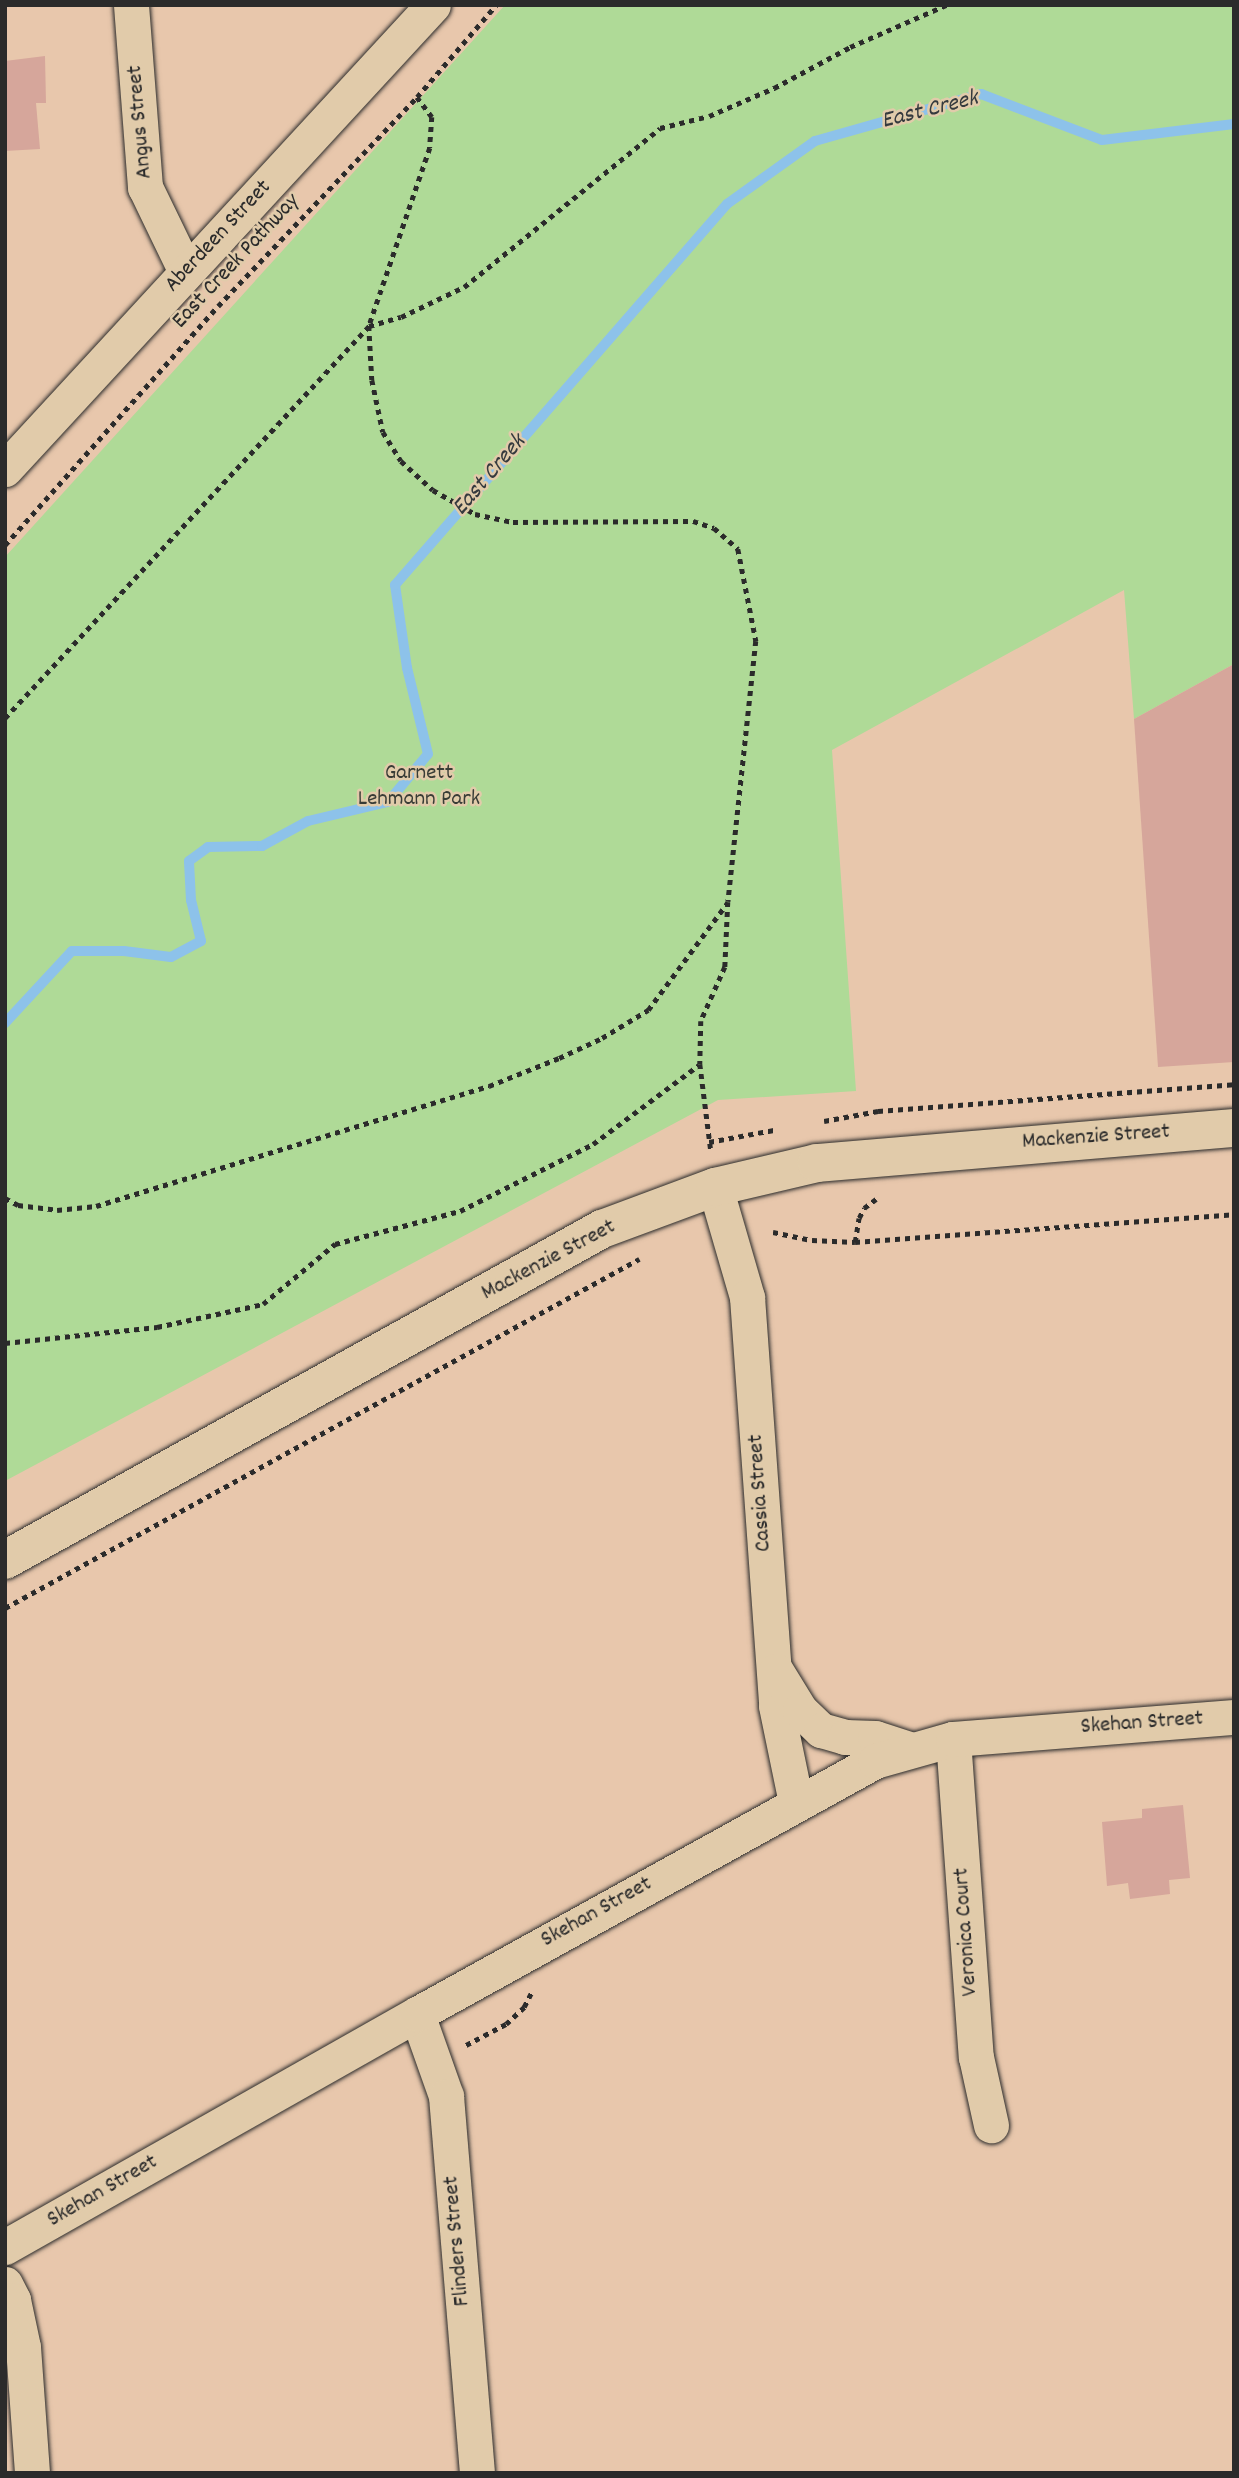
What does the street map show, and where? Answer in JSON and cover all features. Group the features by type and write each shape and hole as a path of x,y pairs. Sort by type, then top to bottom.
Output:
{"main road":[{"name":"Mackenzie Street","path":"5,1560 601,1229 715,1187 817,1163 1234,1128"}],"street":[{"name":"Angus Street","path":"131,5 145,187 187,272"},
{"name":"Aberdeen Street","path":"5,469 433,5"},
{"name":"Cassia Street","path":"715,1187 747,1297 776,1706 796,1802"},
{"path":"773,1665 800,1710 821,1730 845,1737 875,1738 911,1750"},
{"name":"Skehan Street","path":"5,2247 796,1802 876,1761 953,1739 1234,1717"},
{"name":"Veronica Court","path":"953,1739 976,2057 991,2125"},
{"name":"Flinders Street","path":"417,2014 446,2096 477,2473"},
{"path":"5,2284 13,2300 23,2347 32,2473"}],"path":[{"name":"East Creek Pathway","path":"5,545 218,306 417,97 496,5"},
{"path":"5,718 369,327 401,317 464,287 660,128 709,116 774,88 849,47 946,5"},
{"path":"417,97 432,117 430,148 369,327 372,380 383,432 401,461 433,490 475,514 513,522 693,521 714,528 738,549 756,641 728,902 726,967 701,1021 700,1064 715,1187"},
{"path":"5,1198 18,1205 57,1210 96,1206 475,1090 559,1059 603,1038 648,1010 728,902"},
{"path":"5,1343 157,1327 262,1304 335,1244 460,1211 593,1144 700,1064"},
{"path":"813,1123 878,1111 1234,1084"},
{"path":"709,1142 787,1128"},
{"path":"855,1242 855,1231 864,1208 885,1196"},
{"path":"773,1232 812,1240 855,1242 1234,1214"},
{"path":"5,1608 645,1256"}],"green space":[{"name":"Garnett Lehmann Park","path":"505,5 1234,5 1234,664 1134,719 1124,590 832,750 856,1091 718,1100 5,1481 5,557"}],"building":[{"path":"45,56 46,103 36,103 40,149 5,151 5,61"},
{"path":"1234,664 1234,1062 1158,1067 1134,719"},
{"path":"1183,1805 1190,1878 1169,1880 1170,1894 1130,1899 1128,1883 1107,1886 1102,1822 1142,1818 1142,1809"}],"waterway":[{"name":"East Creek","path":"5,1023 72,951 124,951 171,957 201,941 191,900 189,861 208,847 262,846 308,821 388,802 428,754 407,668 395,585 727,204 815,141 981,94 1102,140 1234,124"}]}
